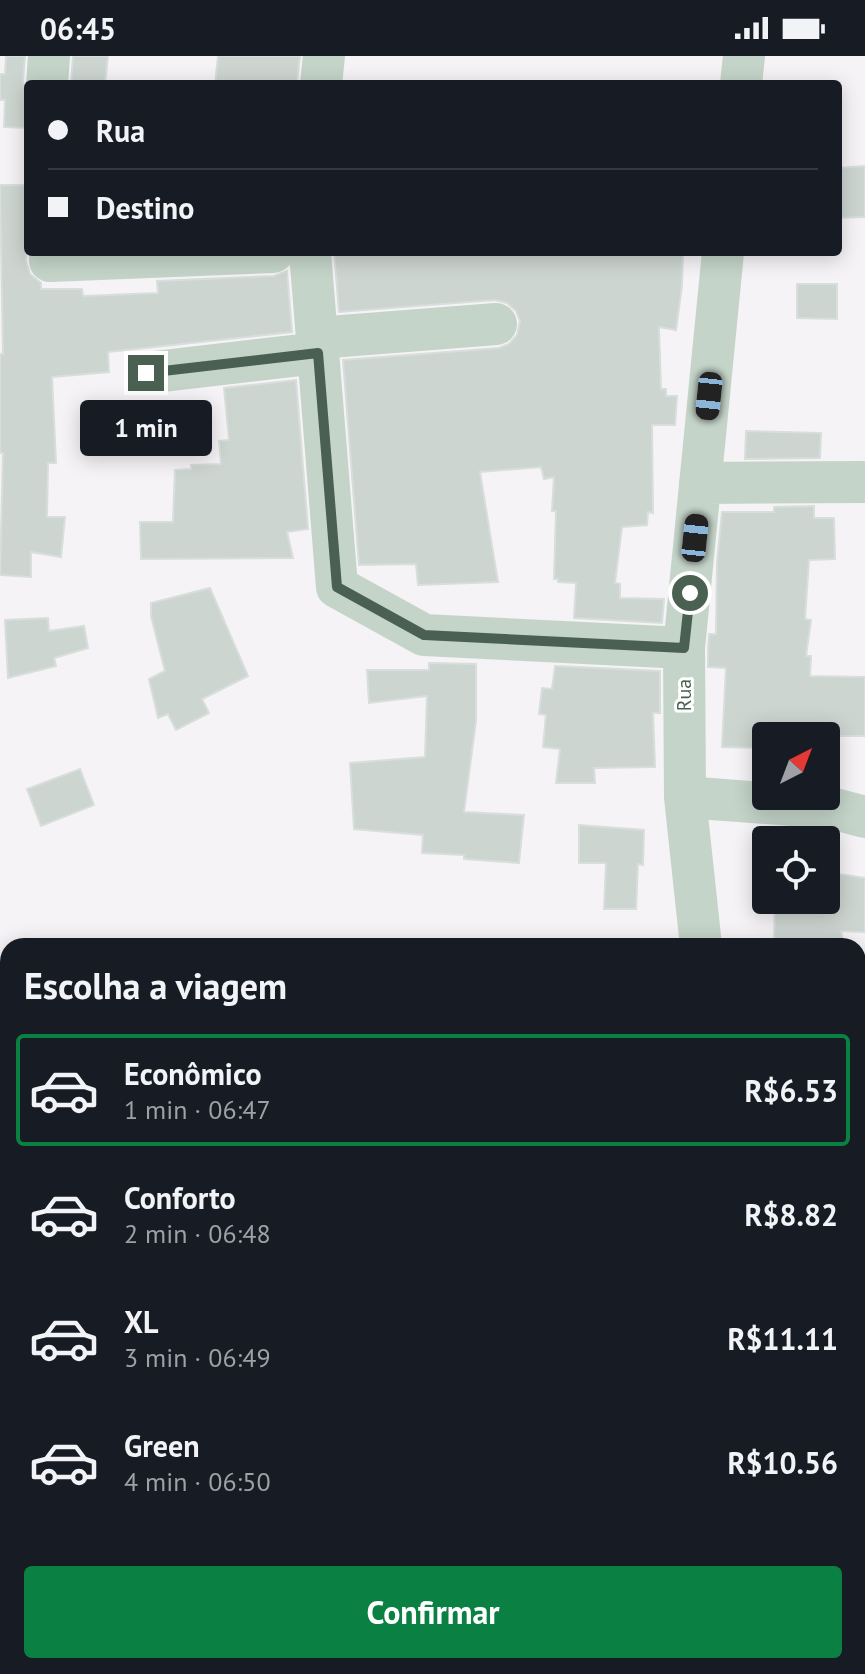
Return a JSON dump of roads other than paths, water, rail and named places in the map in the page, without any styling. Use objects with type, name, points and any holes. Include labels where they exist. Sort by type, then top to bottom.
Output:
[{"type":"street","points":[[47,80],[49,56]]},
{"type":"street","points":[[321,80],[324,56]]},
{"type":"street","points":[[741,80],[744,56]]},
{"type":"street","points":[[50,256],[50,261],[174,256]]},
{"type":"street","points":[[310,256],[337,587],[424,635],[684,648]]},
{"type":"street","name":"Rua","points":[[700,938],[685,797],[684,648],[723,256]]},
{"type":"street","points":[[146,373],[318,345],[496,324]]},
{"type":"street","points":[[700,483],[865,482]]},
{"type":"street","points":[[685,797],[831,808],[865,817]]}]
